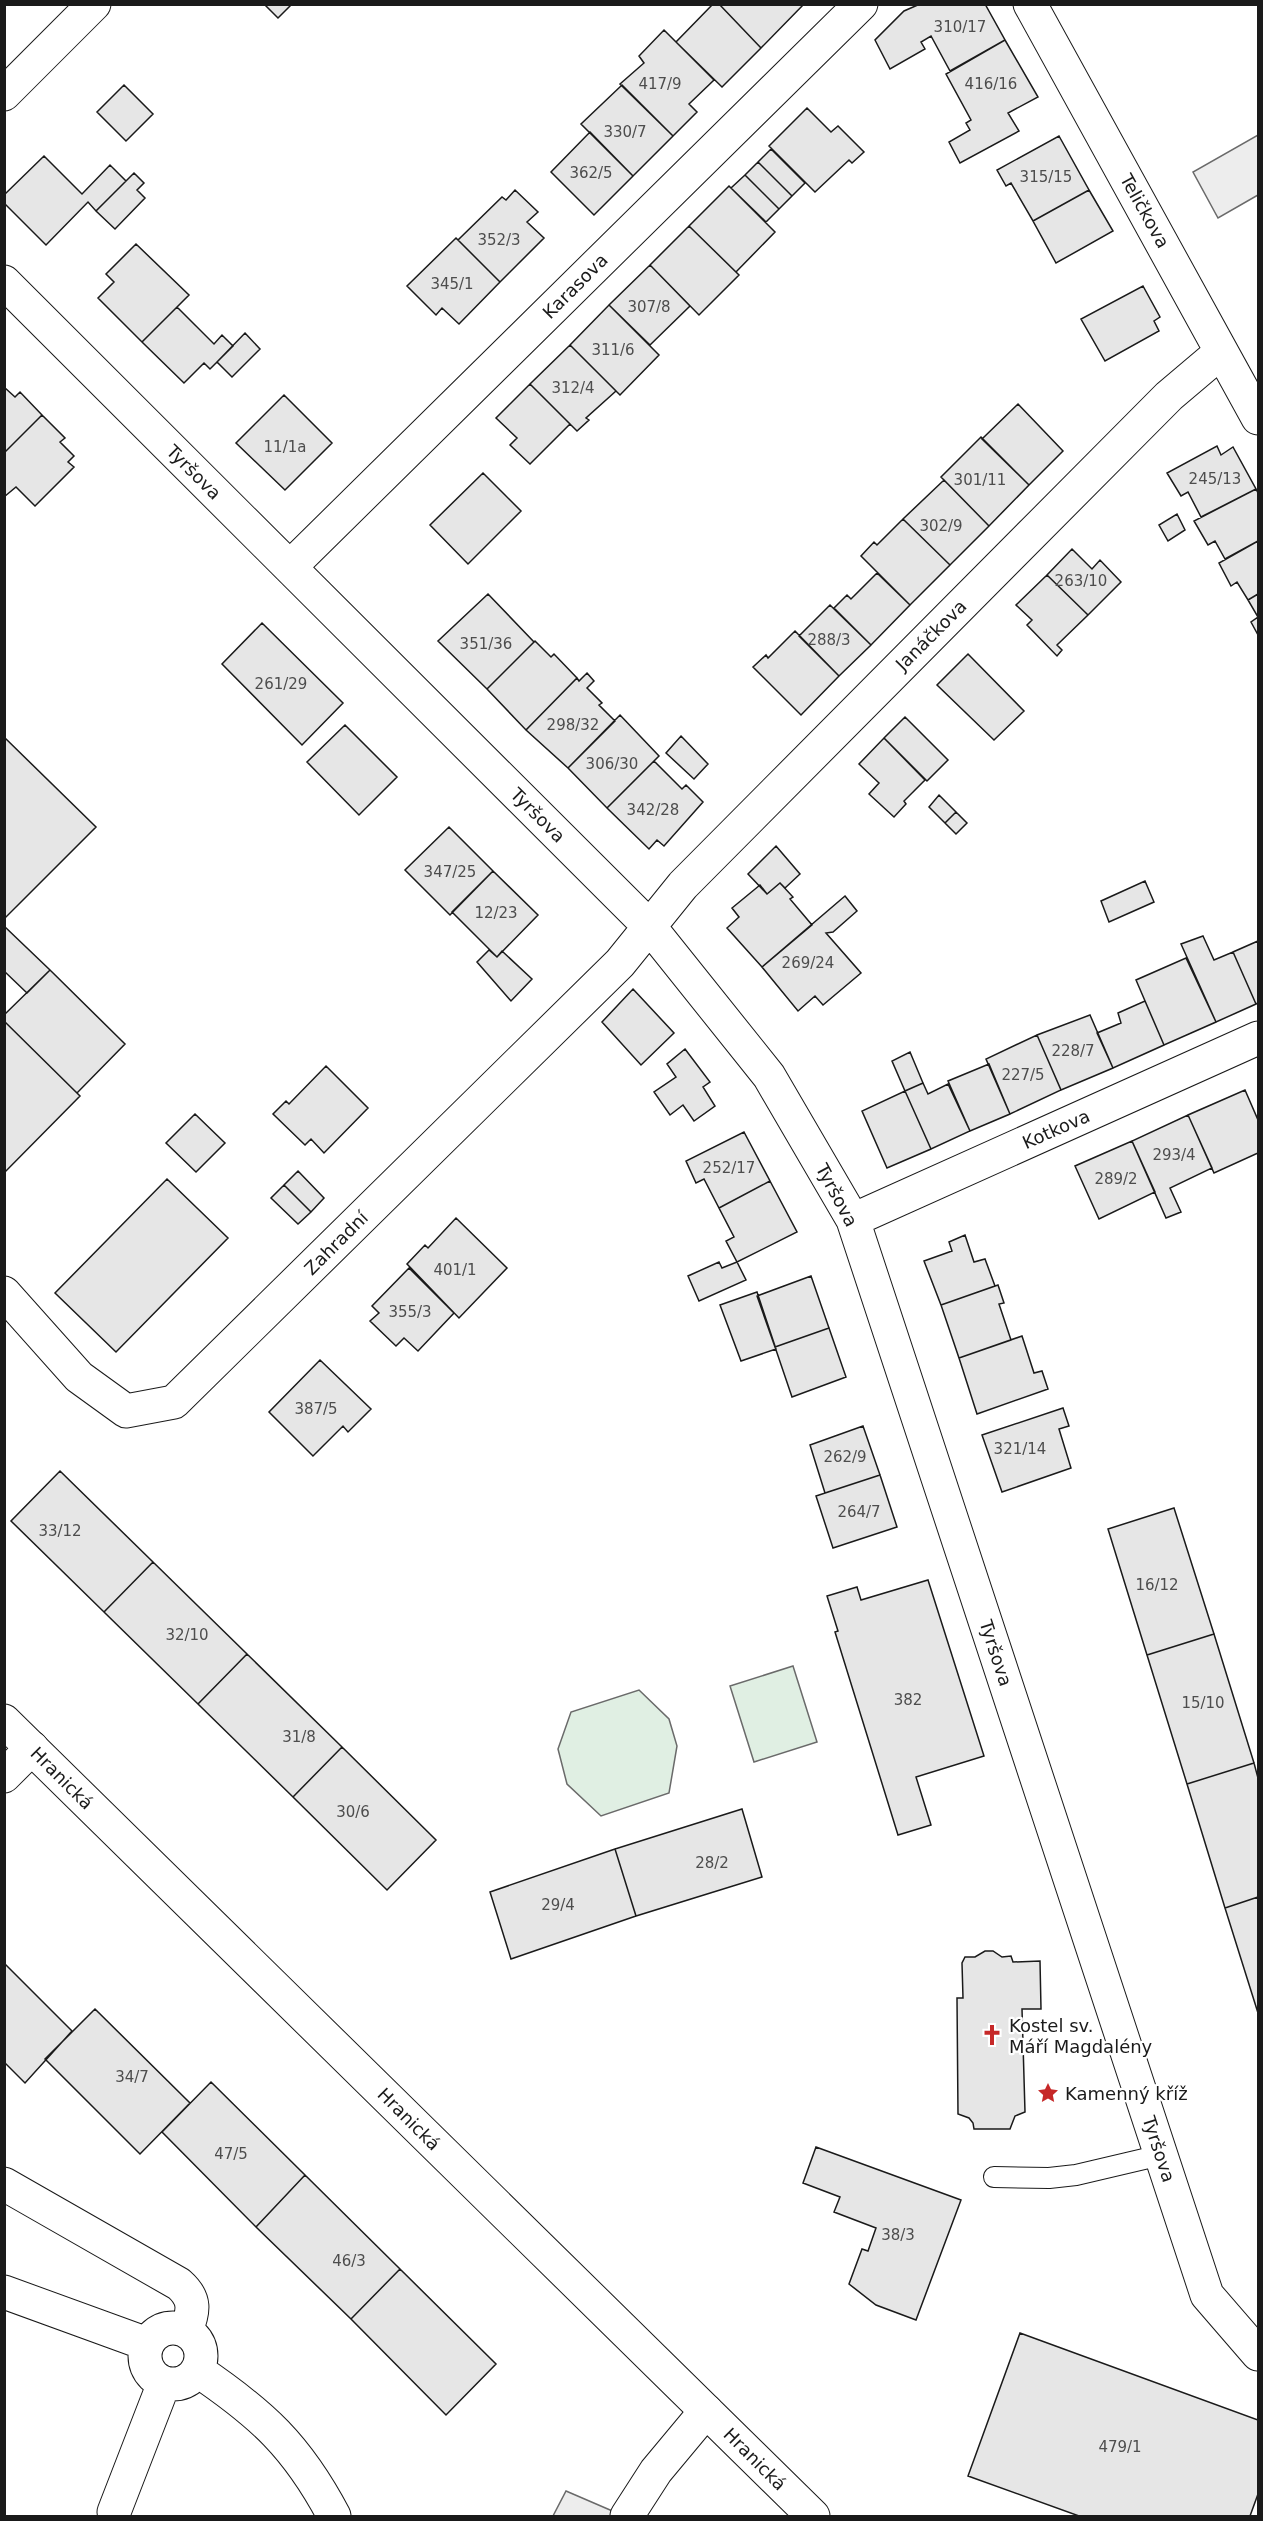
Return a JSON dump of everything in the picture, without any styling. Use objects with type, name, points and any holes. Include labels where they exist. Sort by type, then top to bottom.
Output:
[{"type":"street","points":[[4,94],[94,4]]},
{"type":"street","name":"Karasova","points":[[290,567],[861,4]]},
{"type":"street","name":"Teličkova","points":[[1030,4],[1258,418]]},
{"type":"street","name":"Tyršova","points":[[4,282],[649,926],[769,1076],[853,1220],[1207,2295],[1258,2354]]},
{"type":"street","name":"Janáčkova","points":[[649,926],[682,885],[1160,404],[1185,380],[1221,352]]},
{"type":"street","name":"Zahradní","points":[[4,1293],[80,1377],[126,1411],[174,1402],[620,963],[649,926]]},
{"type":"street","name":"Kotkova","points":[[853,1220],[1258,1038]]},
{"type":"street","name":"Hranická","points":[[4,1720],[813,2517]]},
{"type":"street","points":[[4,1776],[32,1748]]},
{"type":"street","points":[[4,2184],[179,2284],[187,2291],[193,2307],[186,2331]]},
{"type":"street","points":[[4,2292],[147,2344]]},
{"type":"street","points":[[173,2328],[186,2331],[196,2340],[200,2348],[201,2357],[197,2370],[188,2380],[178,2384],[164,2383],[152,2375],[147,2367],[144,2358],[147,2344],[156,2333],[164,2329],[173,2328]]},
{"type":"street","points":[[197,2370],[266,2421],[288,2445],[318,2487],[334,2517]]},
{"type":"street","points":[[114,2512],[164,2383]]},
{"type":"street","points":[[627,2517],[656,2472],[706,2411]]},
{"type":"lane","points":[[994,2177],[1049,2178],[1076,2175],[1161,2155]]},
{"type":"green space","points":[[793,1666],[817,1742],[754,1762],[730,1686]]},
{"type":"green space","points":[[639,1690],[669,1719],[677,1746],[669,1793],[601,1816],[567,1784],[558,1749],[571,1712]]},
{"type":"shaded area","points":[[1258,135],[1258,195],[1218,218],[1193,172]]},
{"type":"shaded area","points":[[566,2491],[624,2516],[553,2516]]},
{"type":"building","points":[[264,4],[292,4],[278,18]]},
{"type":"building","points":[[713,4],[719,4],[761,48],[722,87],[676,42]]},
{"type":"building","points":[[719,4],[804,4],[761,48]]},
{"type":"building","points":[[920,4],[985,4],[1005,40],[950,71],[931,36],[921,42],[925,49],[890,69],[875,40],[904,11]]},
{"type":"building","points":[[664,30],[714,80],[689,104],[697,112],[673,136],[620,84],[644,63],[639,56]]},
{"type":"building","points":[[1005,40],[1038,97],[1008,113],[1019,131],[960,163],[949,142],[970,130],[966,123],[971,120],[946,74]]},
{"type":"building","points":[[124,85],[153,114],[126,141],[97,112]]},
{"type":"building","points":[[622,85],[673,136],[633,176],[581,124]]},
{"type":"building","points":[[807,108],[831,132],[838,126],[864,152],[852,163],[849,160],[815,192],[769,146]]},
{"type":"building","points":[[590,132],[633,176],[594,215],[551,172]]},
{"type":"building","points":[[1059,136],[1089,190],[1033,221],[1011,183],[1006,186],[997,170]]},
{"type":"building","points":[[771,149],[805,183],[792,196],[758,162]]},
{"type":"building","points":[[44,156],[82,194],[110,165],[126,181],[96,211],[88,202],[46,245],[4,203],[4,195]]},
{"type":"building","points":[[758,162],[792,196],[779,209],[745,175]]},
{"type":"building","points":[[134,173],[144,183],[137,190],[145,198],[115,229],[96,211]]},
{"type":"building","points":[[745,175],[779,209],[766,222],[731,188]]},
{"type":"building","points":[[729,186],[775,232],[736,272],[689,226]]},
{"type":"building","points":[[515,190],[538,212],[527,222],[544,238],[500,282],[458,240],[502,197],[506,200]]},
{"type":"building","points":[[1089,190],[1113,231],[1056,263],[1033,221]]},
{"type":"building","points":[[689,226],[739,275],[699,315],[650,265]]},
{"type":"building","points":[[456,238],[500,282],[459,324],[442,308],[436,315],[407,286]]},
{"type":"building","points":[[136,244],[189,295],[142,342],[98,298],[114,282],[106,274]]},
{"type":"building","points":[[650,265],[690,306],[650,345],[609,305]]},
{"type":"building","points":[[1143,286],[1160,317],[1154,321],[1159,331],[1105,361],[1081,319]]},
{"type":"building","points":[[609,305],[659,355],[620,395],[570,345]]},
{"type":"building","points":[[177,307],[214,344],[222,335],[233,346],[210,369],[204,363],[184,383],[142,342]]},
{"type":"building","points":[[245,333],[260,349],[232,377],[217,362]]},
{"type":"building","points":[[570,345],[616,391],[586,418],[589,420],[577,431],[530,384]]},
{"type":"building","points":[[530,384],[570,424],[530,464],[510,445],[517,438],[496,418]]},
{"type":"building","points":[[4,387],[15,397],[20,392],[42,415],[4,453]]},
{"type":"building","points":[[284,395],[332,443],[285,490],[236,443]]},
{"type":"building","points":[[1018,404],[1063,451],[1029,485],[982,439]]},
{"type":"building","points":[[42,415],[65,438],[60,442],[74,456],[68,462],[74,467],[35,506],[16,487],[4,497],[4,453]]},
{"type":"building","points":[[981,437],[1029,485],[989,526],[941,477]]},
{"type":"building","points":[[1217,446],[1221,455],[1233,447],[1256,489],[1201,517],[1188,492],[1181,496],[1167,473]]},
{"type":"building","points":[[483,473],[521,511],[468,564],[430,525]]},
{"type":"building","points":[[944,480],[989,526],[950,565],[903,519]]},
{"type":"building","points":[[1256,489],[1258,493],[1258,541],[1225,559],[1215,541],[1208,545],[1194,521]]},
{"type":"building","points":[[1177,514],[1185,530],[1168,541],[1159,525]]},
{"type":"building","points":[[903,519],[950,565],[910,605],[861,556],[874,542],[877,545]]},
{"type":"building","points":[[1258,541],[1258,594],[1248,600],[1237,582],[1231,586],[1219,563]]},
{"type":"building","points":[[1072,549],[1092,569],[1100,560],[1121,582],[1088,615],[1047,575]]},
{"type":"building","points":[[877,573],[910,605],[871,645],[834,608],[847,595],[851,599]]},
{"type":"building","points":[[1047,575],[1088,615],[1057,645],[1062,650],[1057,656],[1027,625],[1032,620],[1016,605]]},
{"type":"building","points":[[488,594],[534,642],[487,689],[438,641]]},
{"type":"building","points":[[1258,594],[1258,617],[1248,600]]},
{"type":"building","points":[[830,605],[871,645],[839,676],[799,636]]},
{"type":"building","points":[[1258,617],[1258,635],[1251,622]]},
{"type":"building","points":[[262,623],[343,703],[302,745],[222,664]]},
{"type":"building","points":[[795,631],[839,676],[801,715],[753,667],[766,655],[768,658]]},
{"type":"building","points":[[535,641],[551,657],[554,654],[577,678],[526,730],[487,689]]},
{"type":"building","points":[[968,654],[1024,711],[994,740],[937,685]]},
{"type":"building","points":[[587,673],[594,681],[587,688],[602,703],[599,705],[615,721],[568,768],[526,730],[577,678],[579,681]]},
{"type":"building","points":[[620,715],[659,756],[607,808],[568,768]]},
{"type":"building","points":[[905,717],[948,760],[927,781],[884,738]]},
{"type":"building","points":[[345,725],[397,777],[359,815],[307,762]]},
{"type":"building","points":[[681,736],[708,764],[694,779],[666,753]]},
{"type":"building","points":[[4,737],[96,827],[4,919]]},
{"type":"building","points":[[884,738],[925,780],[904,801],[906,804],[894,817],[869,794],[879,783],[859,764]]},
{"type":"building","points":[[654,761],[682,789],[686,785],[703,802],[664,846],[657,840],[649,849],[607,808]]},
{"type":"building","points":[[939,795],[956,812],[945,823],[929,807]]},
{"type":"building","points":[[956,812],[967,823],[956,834],[945,823]]},
{"type":"building","points":[[449,827],[493,871],[450,915],[405,870]]},
{"type":"building","points":[[776,846],[800,874],[785,888],[780,883],[767,894],[748,874]]},
{"type":"building","points":[[493,871],[538,915],[497,957],[452,912]]},
{"type":"building","points":[[1145,881],[1154,902],[1109,922],[1101,901]]},
{"type":"building","points":[[780,883],[793,897],[790,899],[812,925],[762,967],[727,928],[739,917],[732,908],[760,885],[767,894]]},
{"type":"building","points":[[845,896],[857,911],[833,932],[826,933],[861,973],[823,1005],[815,996],[798,1011],[762,967]]},
{"type":"building","points":[[4,926],[50,970],[27,993],[4,971]]},
{"type":"building","points":[[1203,936],[1214,960],[1233,952],[1256,1004],[1216,1022],[1181,944]]},
{"type":"building","points":[[1258,941],[1258,1003],[1256,1004],[1233,952]]},
{"type":"building","points":[[489,950],[497,957],[502,951],[532,979],[511,1001],[477,962]]},
{"type":"building","points":[[1186,958],[1216,1022],[1164,1045],[1136,980]]},
{"type":"building","points":[[50,970],[125,1044],[77,1093],[4,1021],[4,1015]]},
{"type":"building","points":[[633,989],[674,1033],[641,1065],[602,1022]]},
{"type":"building","points":[[1145,1001],[1164,1045],[1113,1068],[1097,1033],[1121,1023],[1118,1013]]},
{"type":"building","points":[[1090,1015],[1113,1068],[1061,1090],[1037,1035]]},
{"type":"building","points":[[4,1021],[80,1096],[4,1173]]},
{"type":"building","points":[[1037,1035],[1061,1090],[1010,1114],[986,1059]]},
{"type":"building","points":[[685,1049],[710,1082],[703,1087],[715,1106],[694,1121],[683,1105],[670,1115],[654,1092],[676,1077],[667,1064]]},
{"type":"building","points":[[910,1052],[923,1083],[905,1091],[892,1061]]},
{"type":"building","points":[[989,1064],[1010,1114],[970,1131],[948,1081]]},
{"type":"building","points":[[326,1066],[368,1108],[324,1153],[311,1139],[305,1145],[273,1114],[286,1101],[289,1104]]},
{"type":"building","points":[[923,1083],[928,1094],[948,1084],[970,1131],[931,1149],[905,1091]]},
{"type":"building","points":[[1245,1090],[1258,1120],[1258,1153],[1214,1173],[1188,1115]]},
{"type":"building","points":[[905,1091],[931,1149],[887,1168],[862,1111]]},
{"type":"building","points":[[195,1114],[225,1143],[196,1172],[166,1143]]},
{"type":"building","points":[[1188,1115],[1212,1168],[1170,1188],[1181,1212],[1166,1218],[1132,1141]]},
{"type":"building","points":[[744,1132],[770,1181],[719,1208],[704,1179],[696,1183],[686,1161]]},
{"type":"building","points":[[1132,1141],[1155,1192],[1099,1219],[1075,1166]]},
{"type":"building","points":[[298,1171],[324,1198],[311,1212],[284,1185]]},
{"type":"building","points":[[167,1179],[228,1238],[116,1352],[55,1293]]},
{"type":"building","points":[[770,1181],[797,1232],[737,1262],[726,1241],[734,1237],[719,1208]]},
{"type":"building","points":[[284,1185],[311,1212],[298,1224],[271,1198]]},
{"type":"building","points":[[456,1218],[507,1268],[459,1318],[407,1264],[425,1245],[428,1248]]},
{"type":"building","points":[[965,1235],[974,1262],[985,1259],[995,1286],[941,1305],[924,1261],[952,1251],[949,1242]]},
{"type":"building","points":[[719,1262],[722,1268],[737,1262],[746,1280],[699,1301],[688,1276]]},
{"type":"building","points":[[409,1268],[454,1313],[418,1351],[404,1338],[396,1346],[370,1321],[379,1313],[372,1306]]},
{"type":"building","points":[[811,1276],[829,1328],[775,1347],[757,1296]]},
{"type":"building","points":[[998,1285],[1004,1303],[999,1304],[1011,1340],[959,1358],[941,1305]]},
{"type":"building","points":[[757,1292],[776,1349],[741,1361],[720,1305]]},
{"type":"building","points":[[829,1328],[846,1377],[792,1397],[775,1347]]},
{"type":"building","points":[[1022,1336],[1034,1373],[1042,1371],[1048,1389],[977,1414],[959,1358]]},
{"type":"building","points":[[320,1360],[371,1409],[348,1432],[343,1426],[313,1456],[269,1412]]},
{"type":"building","points":[[1063,1408],[1069,1426],[1059,1429],[1071,1468],[1002,1492],[982,1435]]},
{"type":"building","points":[[863,1426],[880,1475],[825,1493],[810,1445]]},
{"type":"building","points":[[60,1471],[153,1562],[104,1612],[11,1521]]},
{"type":"building","points":[[880,1475],[897,1527],[833,1548],[816,1496]]},
{"type":"building","points":[[1174,1508],[1214,1634],[1147,1655],[1108,1529]]},
{"type":"building","points":[[153,1562],[247,1654],[198,1704],[104,1612]]},
{"type":"building","points":[[928,1580],[984,1756],[916,1777],[931,1825],[898,1835],[835,1632],[838,1631],[827,1596],[857,1587],[861,1600]]},
{"type":"building","points":[[1214,1634],[1254,1763],[1187,1784],[1147,1655]]},
{"type":"building","points":[[247,1654],[342,1747],[293,1797],[198,1704]]},
{"type":"building","points":[[342,1747],[436,1840],[387,1890],[293,1797]]},
{"type":"building","points":[[1254,1763],[1258,1778],[1258,1897],[1225,1908],[1187,1784]]},
{"type":"building","points":[[742,1809],[762,1877],[636,1916],[615,1849]]},
{"type":"building","points":[[615,1849],[636,1916],[511,1959],[490,1892]]},
{"type":"building","points":[[1258,1897],[1258,2013],[1225,1908]]},
{"type":"building","points":[[985,1951],[993,1951],[1002,1957],[1011,1956],[1013,1962],[1040,1961],[1041,2009],[1022,2009],[1025,2112],[1015,2116],[1010,2129],[974,2129],[969,2118],[958,2114],[957,1998],[963,1998],[962,1963],[965,1957],[975,1957]]},
{"type":"building","points":[[4,1963],[72,2031],[25,2083],[4,2062]]},
{"type":"building","points":[[95,2009],[190,2103],[140,2154],[45,2059]]},
{"type":"building","points":[[211,2082],[305,2175],[256,2227],[162,2132]]},
{"type":"building","points":[[816,2147],[961,2200],[916,2320],[876,2305],[849,2284],[862,2249],[868,2251],[876,2228],[834,2212],[840,2197],[803,2183]]},
{"type":"building","points":[[305,2175],[400,2269],[351,2319],[256,2227]]},
{"type":"building","points":[[400,2269],[496,2364],[446,2415],[351,2319]]},
{"type":"building","points":[[1020,2333],[1258,2420],[1258,2494],[1250,2516],[1079,2516],[968,2476]]},
{"type":"place","name":"Kostel sv. Máří Magdalény","points":[[992,2035]]},
{"type":"place","name":"Kamenný kříž","points":[[1048,2093]]}]
